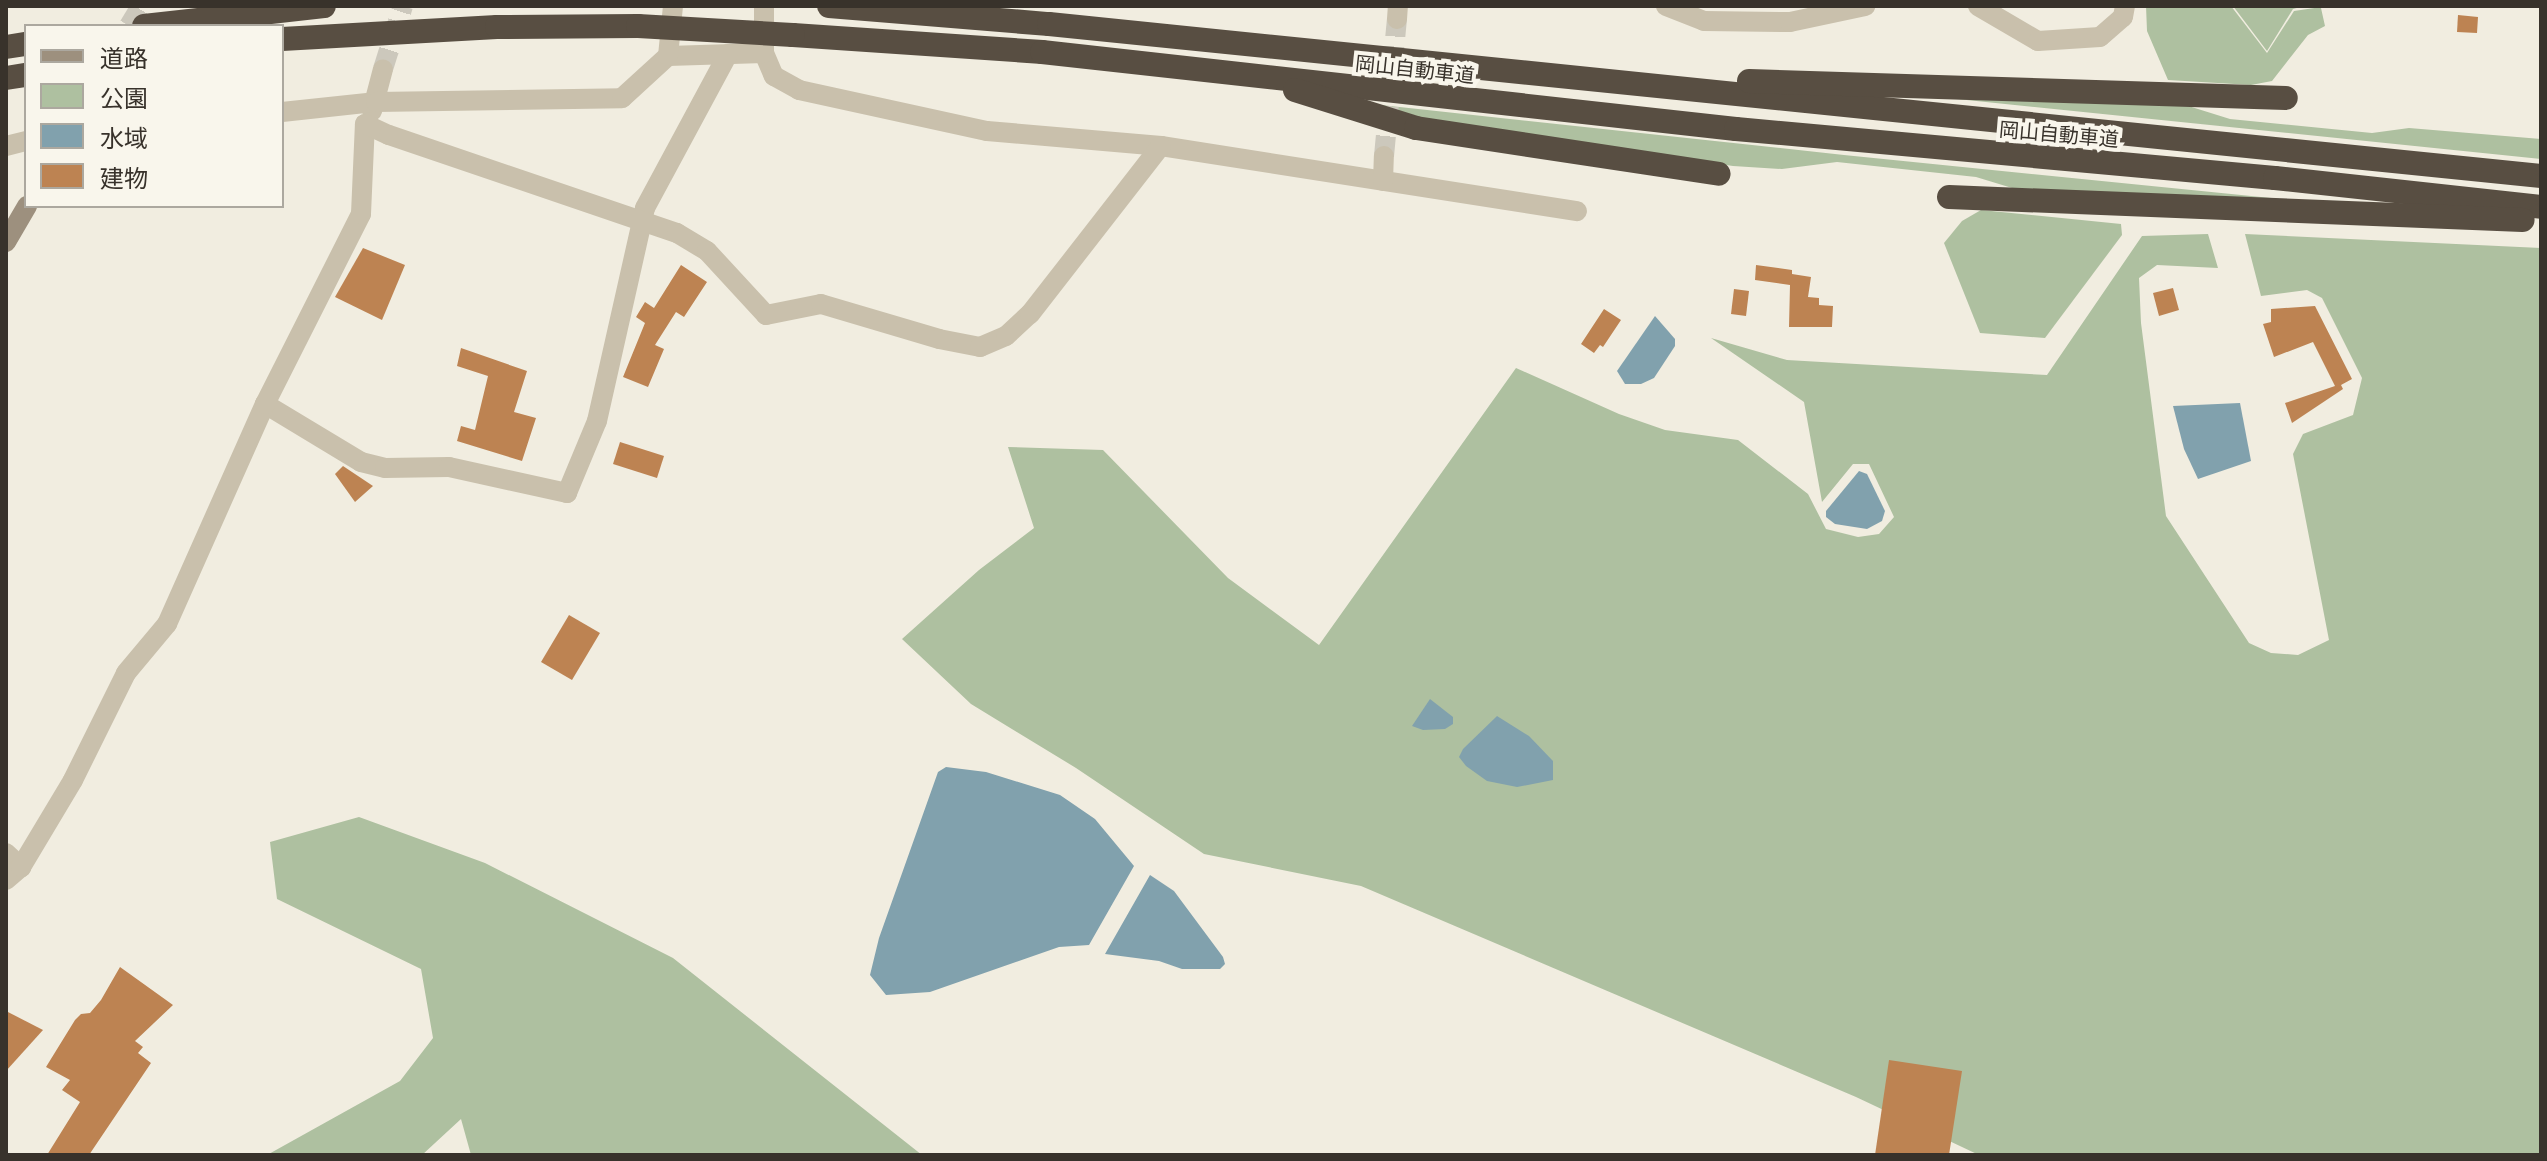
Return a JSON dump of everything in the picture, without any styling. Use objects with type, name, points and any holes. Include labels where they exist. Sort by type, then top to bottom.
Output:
[{"type":"highway","points":[[162,24],[324,6]]},
{"type":"highway","name":"岡山自動車道","points":[[829,6],[1049,24],[2541,176]]},
{"type":"highway","name":"岡山自動車道","points":[[284,39],[497,27],[638,26],[1042,52],[1736,129],[2275,178],[2541,207]]},
{"type":"highway","points":[[1487,69],[2286,98]]},
{"type":"highway","points":[[1242,74],[1416,128],[1719,174]]},
{"type":"highway","points":[[1949,197],[2541,220]]},
{"type":"main road","points":[[6,242],[26,208]]},
{"type":"street","points":[[668,56],[673,6]]},
{"type":"street","points":[[764,6],[764,53],[774,76],[799,90],[987,131],[1161,146],[1577,211]]},
{"type":"street","points":[[1666,6],[1704,21],[1790,22],[1865,6]]},
{"type":"street","points":[[1978,6],[2038,41],[2100,37],[2123,17],[2125,6]]},
{"type":"street","points":[[284,112],[376,102],[622,98],[668,56],[764,53]]},
{"type":"street","points":[[265,404],[361,462],[385,468],[449,467],[567,493],[597,421],[642,221],[728,54]]},
{"type":"street","points":[[11,867],[73,780],[126,673],[167,624],[265,404],[361,214],[365,124],[376,102],[383,69]]},
{"type":"street","points":[[365,124],[389,135],[677,233],[707,251],[766,315],[821,304],[939,339],[980,347],[1006,336],[1030,314],[1161,146]]},
{"type":"street","points":[[1383,181],[1384,156]]},
{"type":"green space","points":[[2146,6],[2231,6],[2267,53],[2294,11],[2328,6],[2321,8],[2325,26],[2308,35],[2272,81],[2251,85],[2168,80],[2147,31]]},
{"type":"green space","points":[[2233,6],[2304,6],[2293,9],[2267,51]]},
{"type":"green space","points":[[1957,99],[2182,104],[2230,119],[2372,133],[2409,128],[2541,139],[2541,159]]},
{"type":"green space","points":[[1372,104],[2281,199],[2022,191],[1976,177],[1837,162],[1782,169],[1733,166],[1454,126]]},
{"type":"green space","points":[[1981,210],[2121,224],[2122,235],[2045,338],[1980,333],[1944,243],[1962,221]]},
{"type":"green space","points":[[2208,234],[2218,268],[2157,265],[2139,278],[2141,323],[2166,516],[2249,643],[2271,653],[2298,655],[2329,640],[2293,454],[2303,434],[2353,415],[2362,378],[2322,298],[2307,290],[2261,296],[2245,234],[2541,248],[2541,1155],[1979,1155],[1856,1097],[1361,886],[1204,854],[1076,768],[971,704],[902,639],[979,570],[1034,528],[1008,447],[1103,450],[1228,578],[1319,645],[1516,368],[1619,414],[1665,430],[1738,440],[1808,494],[1826,529],[1858,537],[1879,534],[1894,517],[1869,464],[1853,464],[1822,502],[1804,402],[1711,338],[1787,360],[2047,375],[2142,236]]},
{"type":"green space","points":[[359,817],[485,863],[673,958],[922,1155],[471,1155],[461,1119],[422,1155],[267,1155],[400,1081],[433,1038],[421,969],[277,899],[270,842]]},
{"type":"water","points":[[1655,316],[1675,339],[1675,346],[1654,378],[1641,384],[1625,384],[1617,371]]},
{"type":"water","points":[[2240,403],[2251,461],[2198,479],[2184,449],[2173,406]]},
{"type":"water","points":[[1859,471],[1867,474],[1885,511],[1882,521],[1867,529],[1835,524],[1826,517],[1826,511]]},
{"type":"water","points":[[1430,699],[1453,717],[1453,724],[1445,729],[1423,730],[1412,726]]},
{"type":"water","points":[[1497,716],[1529,736],[1553,761],[1553,780],[1517,787],[1487,781],[1466,766],[1459,757],[1463,749]]},
{"type":"water","points":[[946,767],[986,772],[1060,795],[1095,819],[1134,866],[1089,945],[1059,947],[930,992],[886,995],[870,975],[879,938],[938,772]]},
{"type":"water","points":[[1150,875],[1174,891],[1223,957],[1225,964],[1220,969],[1182,969],[1159,961],[1105,954]]},
{"type":"building","points":[[2458,15],[2478,17],[2477,33],[2457,32]]},
{"type":"building","points":[[363,248],[405,265],[382,320],[335,297]]},
{"type":"building","points":[[681,265],[707,282],[684,317],[676,312],[655,345],[664,349],[648,387],[623,377],[645,323],[636,317],[645,302],[654,308]]},
{"type":"building","points":[[1756,265],[1792,270],[1792,274],[1811,277],[1808,297],[1819,298],[1819,305],[1833,306],[1832,327],[1789,327],[1790,285],[1755,280]]},
{"type":"building","points":[[2173,288],[2179,310],[2159,316],[2153,293]]},
{"type":"building","points":[[1734,289],[1749,291],[1746,316],[1731,314]]},
{"type":"building","points":[[2315,306],[2352,379],[2341,385],[2343,389],[2292,423],[2285,403],[2335,386],[2313,342],[2274,357],[2263,324],[2271,322],[2271,309]]},
{"type":"building","points":[[1604,309],[1621,320],[1603,347],[1600,345],[1594,353],[1581,344]]},
{"type":"building","points":[[461,348],[527,371],[514,412],[536,418],[522,461],[457,441],[461,426],[475,430],[488,376],[457,366]]},
{"type":"building","points":[[620,442],[664,456],[657,478],[613,464]]},
{"type":"building","points":[[343,466],[373,486],[355,502],[335,474]]},
{"type":"building","points":[[569,615],[600,633],[572,680],[541,662]]},
{"type":"building","points":[[120,967],[173,1005],[135,1041],[143,1047],[138,1053],[151,1063],[89,1155],[47,1155],[80,1102],[62,1090],[70,1080],[46,1067],[75,1020],[81,1014],[90,1013]]},
{"type":"building","points":[[6,1011],[43,1030],[6,1071]]},
{"type":"building","points":[[1889,1060],[1962,1071],[1949,1155],[1875,1155]]},
{"type":"tunnel","points":[[130,24],[141,6]]},
{"type":"tunnel","points":[[383,69],[403,6]]},
{"type":"tunnel","points":[[1384,156],[1397,19]]}]
